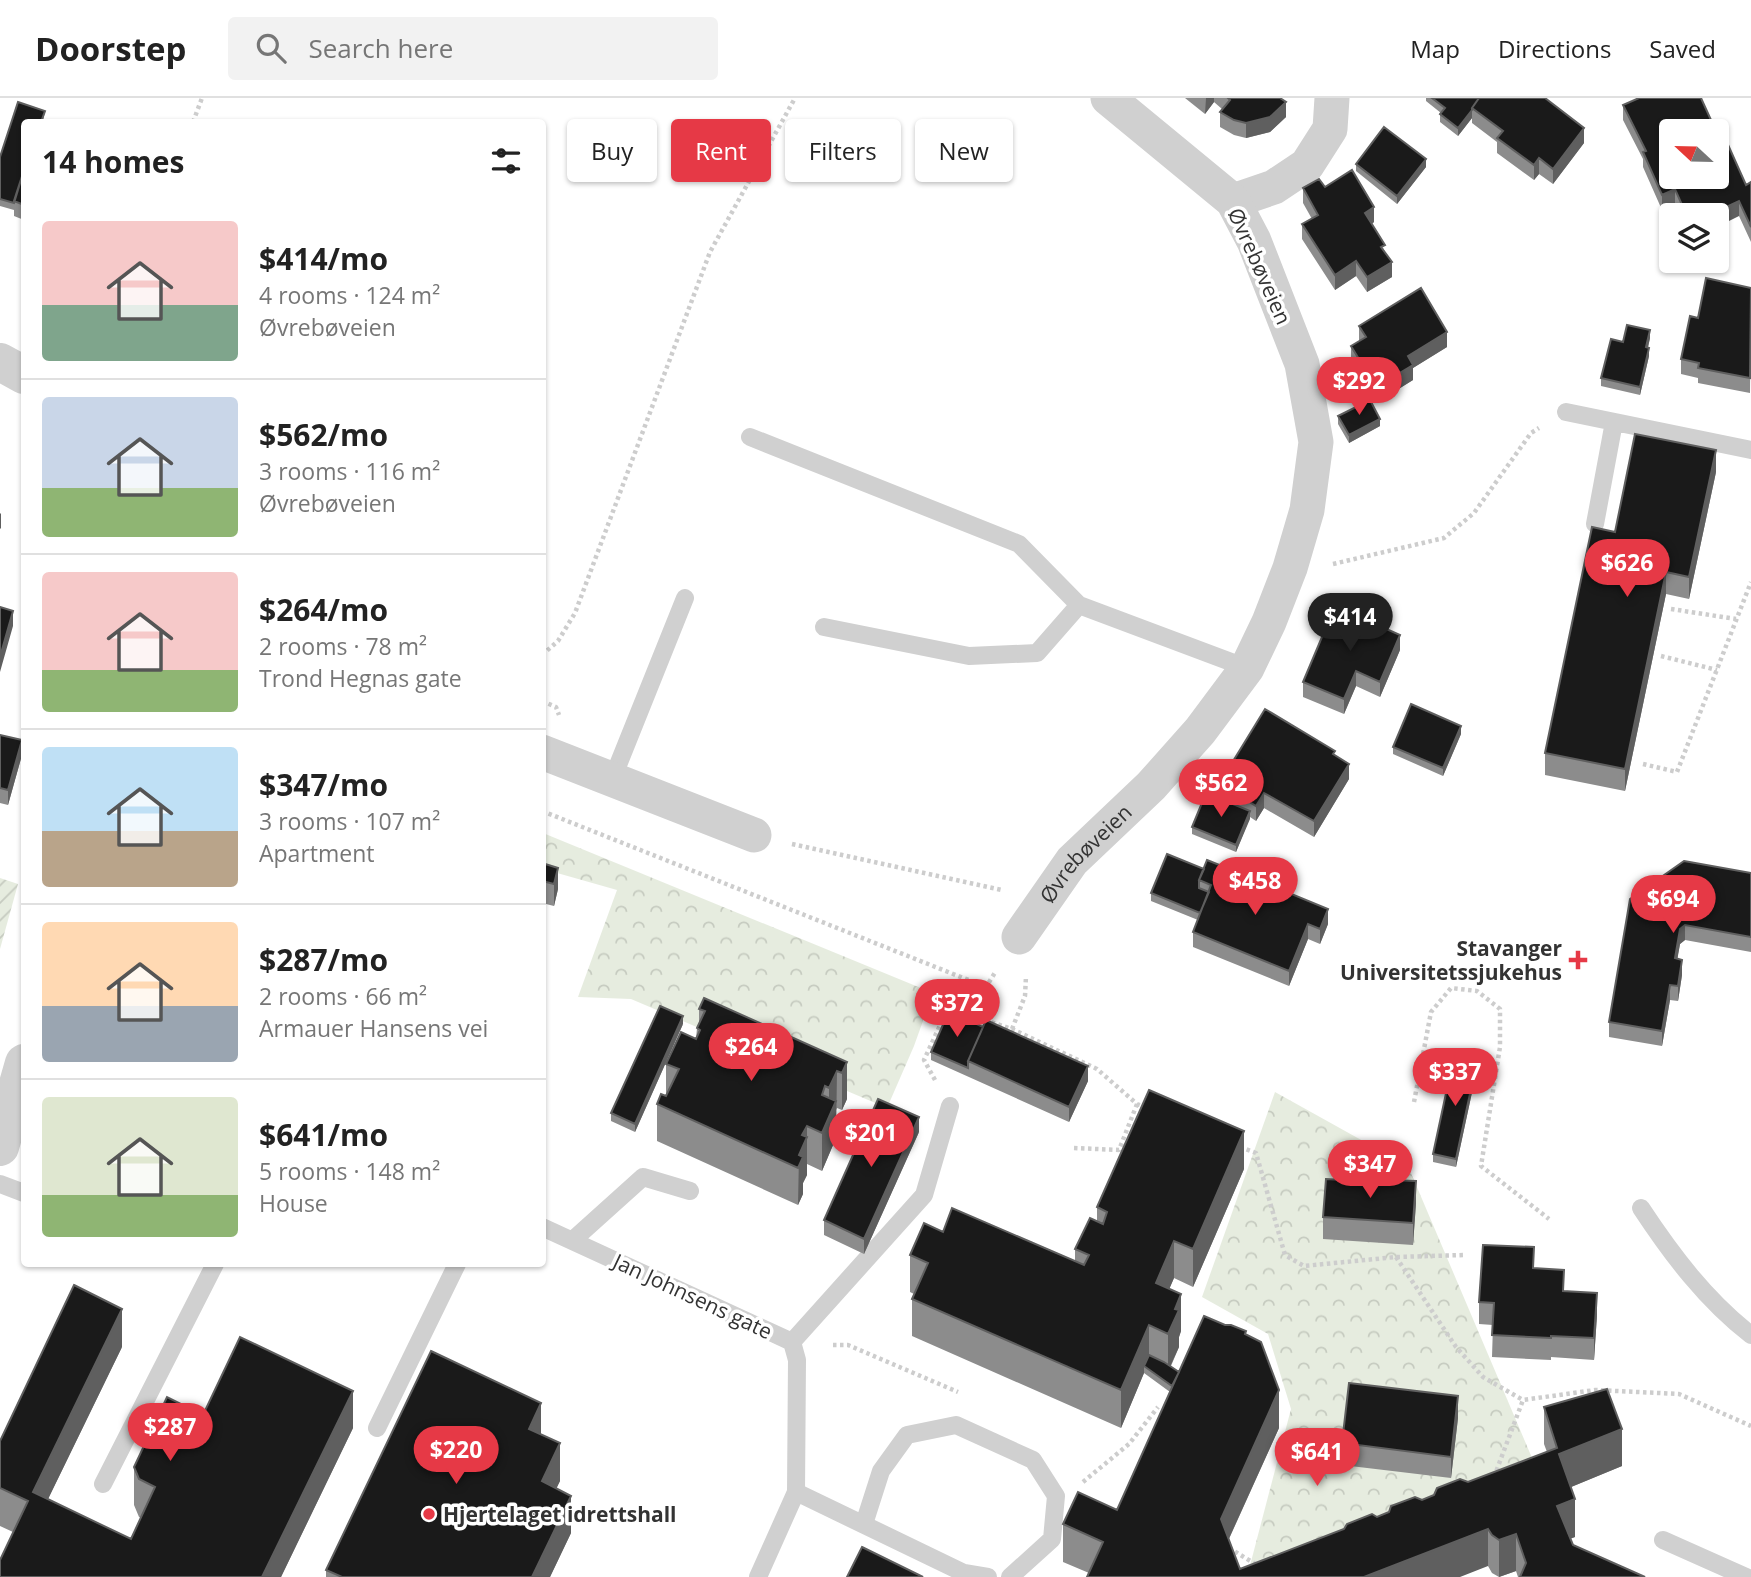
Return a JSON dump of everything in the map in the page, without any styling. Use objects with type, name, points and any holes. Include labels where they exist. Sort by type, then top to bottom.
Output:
[{"type":"street","name":"Øvrebøveien","points":[[1019,937],[1072,862],[1151,786],[1200,731],[1247,668],[1290,568],[1307,510],[1316,442],[1302,364],[1254,241],[1233,201],[1108,98]]},
{"type":"street","points":[[1233,201],[1275,187],[1307,164],[1330,129],[1332,98]]},
{"type":"street","points":[[0,362],[21,373]]},
{"type":"street","points":[[546,754],[754,835]]},
{"type":"street","points":[[0,1147],[21,1074]]},
{"type":"lane","points":[[1566,412],[1751,450]]},
{"type":"lane","points":[[1595,524],[1614,422]]},
{"type":"lane","points":[[750,438],[1019,544],[1079,606],[1247,668]]},
{"type":"lane","points":[[612,780],[685,598]]},
{"type":"lane","points":[[824,627],[969,656],[1037,653],[1079,606]]},
{"type":"lane","points":[[792,1342],[924,1195],[950,1106]]},
{"type":"lane","points":[[573,1240],[643,1177],[690,1191]]},
{"type":"lane","points":[[0,1184],[21,1193]]},
{"type":"lane","points":[[1641,1208],[1671,1254],[1729,1318],[1751,1335]]},
{"type":"lane","name":"Jan Johnsens gate","points":[[546,1229],[792,1342],[797,1360],[796,1492]]},
{"type":"lane","points":[[103,1484],[213,1267]]},
{"type":"lane","points":[[377,1428],[456,1267]]},
{"type":"lane","points":[[864,1524],[881,1471],[907,1435],[956,1425],[1034,1460],[1056,1496],[1052,1539],[1010,1577]]},
{"type":"lane","points":[[758,1577],[796,1492],[964,1573],[988,1577]]},
{"type":"lane","points":[[1663,1541],[1746,1577]]},
{"type":"path","points":[[194,119],[202,98]]},
{"type":"path","points":[[546,652],[558,640],[575,613],[710,253],[795,98]]},
{"type":"path","points":[[1328,565],[1444,538],[1474,513],[1531,433],[1566,412]]},
{"type":"path","points":[[1643,764],[1677,772],[1751,582]]},
{"type":"path","points":[[1671,609],[1736,620]]},
{"type":"path","points":[[1661,656],[1717,670]]},
{"type":"path","points":[[546,813],[986,987],[1019,937]]},
{"type":"path","points":[[754,835],[980,886],[1047,897]]},
{"type":"path","points":[[1414,1102],[1431,1012],[1451,988],[1477,991],[1500,1009],[1500,1047],[1481,1166],[1549,1219]]},
{"type":"path","points":[[1012,1029],[1025,996]]},
{"type":"path","points":[[924,1060],[948,1008],[1012,1029],[1097,1069],[1137,1104],[1149,1109]]},
{"type":"path","points":[[1074,1148],[1119,1150],[1137,1104]]},
{"type":"path","points":[[1232,1143],[1256,1153],[1284,1255],[1304,1266],[1395,1257],[1465,1255]]},
{"type":"path","points":[[1395,1257],[1455,1347],[1483,1377],[1523,1400],[1595,1390],[1679,1394],[1751,1426]]},
{"type":"path","points":[[1491,1486],[1523,1400]]},
{"type":"path","points":[[1079,1485],[1129,1444],[1158,1408]]},
{"type":"path","points":[[1229,1547],[1264,1570]]},
{"type":"green space","points":[[546,834],[933,993],[887,1108],[631,999],[578,997],[617,890],[546,870]]},
{"type":"green space","points":[[0,878],[18,884],[0,949]]},
{"type":"green space","points":[[1275,1092],[1408,1166],[1535,1465],[1247,1577],[1291,1409],[1268,1334],[1202,1297]]},
{"type":"building","points":[[1228,98],[1280,98],[1286,102],[1270,117],[1246,123],[1220,112],[1230,100]]},
{"type":"building","points":[[1432,98],[1479,98],[1458,128],[1440,114],[1445,108]]},
{"type":"building","points":[[1479,98],[1545,98],[1584,128],[1553,169],[1539,158],[1534,165],[1497,138],[1503,131],[1472,108]]},
{"type":"building","points":[[1639,98],[1701,98],[1711,119],[1659,119],[1659,188],[1643,152],[1646,151],[1623,105]]},
{"type":"building","points":[[18,102],[45,111],[42,119],[21,119],[21,180],[14,203],[0,199],[0,157]]},
{"type":"building","points":[[1384,127],[1426,159],[1397,196],[1356,164]]},
{"type":"building","points":[[1729,147],[1746,185],[1751,182],[1751,227],[1739,201],[1729,206],[1729,203],[1681,203],[1675,189],[1729,189]]},
{"type":"building","points":[[1352,170],[1374,207],[1365,213],[1385,245],[1381,247],[1392,262],[1367,277],[1356,261],[1335,275],[1302,224],[1318,215],[1303,188],[1319,179],[1325,187]]},
{"type":"building","points":[[21,179],[21,204],[14,201]]},
{"type":"building","points":[[1659,189],[1675,189],[1662,195]]},
{"type":"building","points":[[1706,278],[1751,288],[1750,378],[1698,368],[1699,363],[1681,359],[1690,316],[1698,318]]},
{"type":"building","points":[[1421,288],[1447,332],[1408,356],[1413,365],[1376,387],[1351,346],[1366,337],[1359,326]]},
{"type":"building","points":[[1627,325],[1650,330],[1646,347],[1649,348],[1640,387],[1601,378],[1611,339],[1623,342]]},
{"type":"building","points":[[1370,400],[1380,419],[1349,435],[1338,416]]},
{"type":"building","points":[[1635,434],[1716,450],[1689,577],[1666,572],[1625,769],[1545,753],[1592,527],[1615,532]]},
{"type":"building","points":[[1335,606],[1400,635],[1380,682],[1356,671],[1344,699],[1303,682]]},
{"type":"building","points":[[0,607],[13,611],[0,657]]},
{"type":"building","points":[[1411,704],[1461,726],[1443,768],[1393,747]]},
{"type":"building","points":[[1265,709],[1335,751],[1333,754],[1349,764],[1314,821],[1264,793],[1256,806],[1229,789],[1237,777],[1227,771]]},
{"type":"building","points":[[0,735],[21,740],[21,744],[8,790],[0,788]]},
{"type":"building","points":[[1206,793],[1250,811],[1236,845],[1192,827]]},
{"type":"building","points":[[1167,854],[1204,869],[1199,888],[1209,892],[1200,913],[1151,893]]},
{"type":"building","points":[[1207,860],[1259,881],[1255,890],[1273,897],[1277,888],[1328,909],[1320,929],[1308,924],[1289,971],[1193,932],[1211,885],[1199,880]]},
{"type":"building","points":[[1684,861],[1751,873],[1751,937],[1685,925],[1680,929],[1675,958],[1682,960],[1678,986],[1670,985],[1662,1031],[1609,1022],[1630,899]]},
{"type":"building","points":[[546,864],[558,868],[554,884],[546,882]]},
{"type":"building","points":[[704,998],[847,1062],[842,1073],[837,1071],[829,1088],[825,1086],[822,1095],[836,1101],[822,1133],[807,1126],[802,1135],[807,1137],[799,1155],[803,1157],[798,1168],[657,1104],[661,1094],[666,1096],[679,1069],[666,1064],[681,1032],[696,1039],[700,1030],[697,1028],[705,1011],[699,1009]]},
{"type":"building","points":[[660,1006],[683,1016],[635,1124],[611,1113]]},
{"type":"building","points":[[949,1011],[983,1027],[968,1061],[968,1068],[931,1052]]},
{"type":"building","points":[[986,1020],[1088,1066],[1069,1107],[968,1061]]},
{"type":"building","points":[[1454,1056],[1477,1061],[1456,1159],[1433,1154]]},
{"type":"building","points":[[1149,1090],[1244,1131],[1193,1249],[1174,1241],[1156,1283],[1181,1294],[1175,1309],[1179,1310],[1168,1334],[1149,1325],[1121,1390],[912,1299],[928,1263],[910,1255],[924,1223],[943,1232],[952,1208],[1084,1265],[1089,1255],[1075,1249],[1090,1218],[1103,1224],[1107,1212],[1097,1207]]},
{"type":"building","points":[[878,1099],[919,1117],[864,1239],[824,1220]]},
{"type":"building","points":[[1326,1179],[1388,1183],[1389,1180],[1416,1181],[1413,1223],[1323,1217]]},
{"type":"building","points":[[1483,1245],[1534,1247],[1533,1268],[1564,1270],[1563,1291],[1597,1293],[1594,1338],[1492,1335],[1494,1303],[1479,1302]]},
{"type":"building","points":[[74,1285],[122,1309],[33,1492],[131,1539],[155,1487],[139,1479],[134,1467],[167,1397],[203,1415],[240,1337],[353,1391],[262,1577],[0,1577],[0,1560],[28,1501],[0,1488],[0,1441]]},
{"type":"building","points":[[1204,1316],[1246,1331],[1245,1334],[1261,1342],[1279,1390],[1221,1519],[1240,1569],[1344,1529],[1347,1524],[1372,1514],[1377,1517],[1389,1512],[1391,1506],[1415,1497],[1422,1500],[1434,1495],[1437,1488],[1460,1479],[1468,1482],[1557,1448],[1544,1407],[1607,1389],[1622,1429],[1559,1454],[1575,1499],[1557,1506],[1573,1545],[1645,1577],[1520,1577],[1526,1563],[1516,1534],[1499,1540],[1488,1529],[1364,1577],[1087,1577],[1103,1542],[1063,1524],[1078,1492],[1117,1510]]},
{"type":"building","points":[[431,1351],[541,1403],[529,1429],[560,1443],[542,1481],[571,1496],[532,1577],[342,1577],[326,1570]]},
{"type":"building","points":[[1149,1355],[1179,1372],[1172,1386],[1144,1366]]},
{"type":"building","points":[[1349,1383],[1458,1396],[1451,1457],[1342,1443]]},
{"type":"building","points":[[862,1547],[923,1577],[847,1577]]},
{"type":"place","name":"Stavanger Universitetssjukehus","points":[[1578,960]]},
{"type":"place","name":"Hjertelaget idrettshall","points":[[429,1514]]}]
